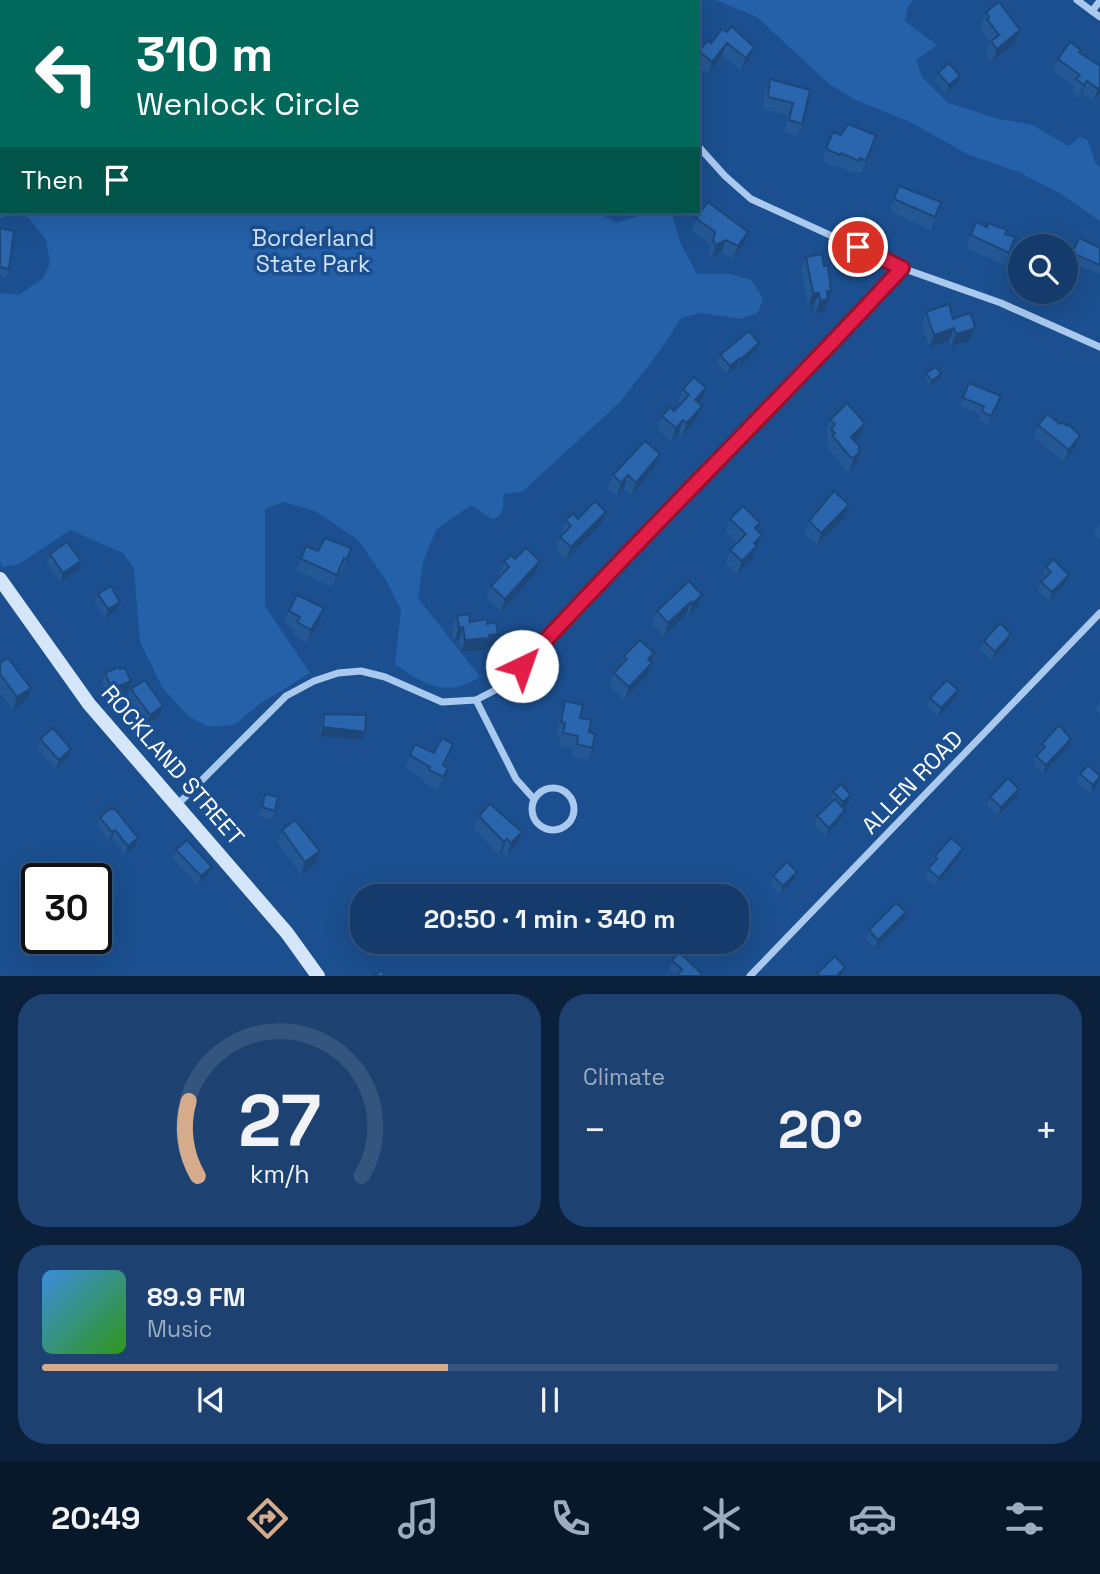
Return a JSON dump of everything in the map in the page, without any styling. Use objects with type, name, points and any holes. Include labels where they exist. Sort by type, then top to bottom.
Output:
[{"type":"street","points":[[1077,0],[1100,17]]},
{"type":"street","points":[[1092,11],[1100,1]]},
{"type":"street","points":[[700,148],[725,176],[751,198],[902,268],[1001,303],[1100,347]]},
{"type":"street","points":[[177,805],[286,696],[314,681],[338,673],[361,671],[385,677],[442,702],[476,700],[503,686],[666,512],[825,353],[902,268]]},
{"type":"street","name":"ROCKLAND STREET","points":[[0,579],[89,704],[131,756],[177,805],[287,933],[318,975]]},
{"type":"street","name":"ALLEN ROAD","points":[[750,975],[1100,613]]},
{"type":"street","points":[[476,700],[516,779],[534,799]]},
{"type":"street","points":[[562,788],[573,803],[573,817],[569,823],[558,829],[541,827],[531,812],[534,799],[544,790],[562,788]]},
{"type":"green space","points":[[716,0],[913,0],[908,7],[905,21],[937,45],[916,60],[922,77],[948,103],[999,119],[1032,125],[1069,146],[1080,137],[1088,140],[1095,163],[1100,167],[1100,221],[1061,194],[1019,172],[967,154],[910,122],[856,100],[829,84],[757,17]]},
{"type":"green space","name":"Borderland State Park","points":[[0,214],[600,214],[616,223],[644,214],[672,214],[681,244],[697,274],[730,274],[751,280],[763,298],[758,313],[741,319],[701,313],[681,318],[659,352],[619,403],[522,492],[503,494],[503,506],[499,516],[492,519],[471,505],[436,530],[423,562],[418,598],[480,677],[468,683],[457,687],[436,686],[416,678],[395,664],[401,610],[386,580],[358,540],[315,511],[283,502],[265,509],[265,606],[310,673],[261,703],[234,725],[208,727],[188,716],[162,687],[140,642],[134,569],[123,553],[70,530],[19,564],[3,567],[0,562],[0,293],[19,295],[43,278],[50,263],[46,240],[28,217],[11,215],[0,218]]},
{"type":"building","points":[[999,2],[1020,30],[997,49],[991,41],[999,35],[987,19],[989,17],[986,12]]},
{"type":"building","points":[[731,26],[754,47],[746,58],[727,43],[712,62],[700,50],[708,40],[711,43],[722,29],[727,32]]},
{"type":"building","points":[[1070,42],[1081,50],[1079,52],[1100,66],[1098,89],[1087,81],[1084,85],[1076,79],[1080,75],[1058,59]]},
{"type":"building","points":[[949,63],[960,76],[949,85],[938,73]]},
{"type":"building","points":[[770,79],[810,90],[802,124],[789,120],[793,103],[768,97]]},
{"type":"building","points":[[848,124],[876,135],[866,161],[826,149],[833,132],[841,135]]},
{"type":"building","points":[[899,186],[941,202],[935,217],[894,199]]},
{"type":"building","points":[[708,202],[748,232],[738,246],[726,240],[716,245],[713,241],[715,232],[696,218]]},
{"type":"building","points":[[976,222],[1007,230],[1005,234],[1008,235],[1008,253],[971,235]]},
{"type":"building","points":[[0,228],[14,231],[9,269],[0,267]]},
{"type":"building","points":[[1079,238],[1100,248],[1100,265],[1078,256]]},
{"type":"building","points":[[822,254],[824,266],[828,266],[831,291],[827,291],[828,299],[820,301],[819,293],[813,293],[806,257]]},
{"type":"building","points":[[949,304],[953,319],[970,313],[975,326],[973,329],[956,334],[954,328],[934,335],[926,312]]},
{"type":"building","points":[[749,331],[759,343],[730,366],[720,355]]},
{"type":"building","points":[[936,367],[941,374],[932,381],[926,373]]},
{"type":"building","points":[[694,377],[706,388],[695,400],[702,406],[687,423],[683,420],[676,428],[662,416],[670,407],[674,411],[689,395],[683,389]]},
{"type":"building","points":[[969,383],[1001,396],[991,416],[982,412],[984,406],[963,398]]},
{"type":"building","points":[[847,403],[865,423],[851,437],[860,447],[854,458],[850,457],[832,435],[835,433],[831,429],[835,424],[830,420]]},
{"type":"building","points":[[1047,414],[1060,424],[1068,424],[1080,435],[1069,450],[1038,425]]},
{"type":"building","points":[[645,441],[660,454],[636,483],[628,475],[621,483],[613,475]]},
{"type":"building","points":[[834,491],[849,505],[821,533],[809,521]]},
{"type":"building","points":[[595,501],[606,512],[571,547],[560,537],[571,526],[566,520],[573,513],[578,519]]},
{"type":"building","points":[[743,506],[760,523],[755,528],[762,535],[754,543],[757,546],[742,561],[730,550],[746,534],[730,519]]},
{"type":"building","points":[[325,538],[351,548],[337,575],[301,559],[306,546],[318,551]]},
{"type":"building","points":[[67,542],[81,561],[63,573],[50,554]]},
{"type":"building","points":[[526,548],[540,561],[505,599],[491,586],[509,567],[504,562],[511,555],[515,559]]},
{"type":"building","points":[[1053,559],[1069,575],[1052,592],[1041,582],[1051,572],[1046,567]]},
{"type":"building","points":[[689,581],[702,595],[668,623],[657,611]]},
{"type":"building","points":[[111,586],[120,602],[108,609],[98,594]]},
{"type":"building","points":[[297,595],[324,608],[311,630],[297,622],[300,617],[289,611]]},
{"type":"building","points":[[469,614],[470,622],[487,619],[487,624],[496,622],[498,634],[489,635],[490,638],[465,640],[463,627],[459,628],[457,616]]},
{"type":"building","points":[[1000,623],[1011,634],[995,652],[984,641]]},
{"type":"building","points":[[640,640],[654,653],[648,659],[652,663],[629,687],[614,673],[627,659],[624,656]]},
{"type":"building","points":[[8,658],[31,688],[17,697],[0,674],[0,663]]},
{"type":"building","points":[[119,667],[125,668],[131,681],[112,689],[105,673]]},
{"type":"building","points":[[145,680],[163,706],[150,715],[131,689]]},
{"type":"building","points":[[947,680],[958,690],[941,708],[930,698]]},
{"type":"building","points":[[565,701],[583,705],[580,718],[591,720],[589,732],[595,734],[592,748],[577,744],[578,736],[563,733],[565,723],[561,722]]},
{"type":"building","points":[[324,714],[366,715],[365,732],[323,727]]},
{"type":"building","points":[[1059,725],[1071,739],[1046,765],[1036,756],[1045,747],[1042,744]]},
{"type":"building","points":[[53,728],[71,749],[59,760],[40,739]]},
{"type":"building","points":[[442,738],[453,744],[443,765],[448,768],[443,777],[410,755],[415,744],[434,753]]},
{"type":"building","points":[[1088,765],[1100,776],[1093,785],[1080,774]]},
{"type":"building","points":[[1008,778],[1019,789],[1001,807],[990,797]]},
{"type":"building","points":[[841,784],[851,795],[843,802],[833,792]]},
{"type":"building","points":[[265,794],[278,797],[275,811],[262,807]]},
{"type":"building","points":[[835,799],[845,810],[829,828],[817,816]]},
{"type":"building","points":[[490,804],[522,832],[511,843],[507,839],[504,842],[479,816]]},
{"type":"building","points":[[110,808],[114,808],[138,838],[128,846],[115,830],[112,832],[100,818]]},
{"type":"building","points":[[295,820],[320,851],[305,862],[282,830]]},
{"type":"building","points":[[951,838],[963,848],[939,878],[928,869],[937,859],[935,856]]},
{"type":"building","points":[[187,840],[212,867],[201,876],[176,850]]},
{"type":"building","points":[[787,862],[797,872],[783,886],[773,876]]},
{"type":"building","points":[[896,903],[906,912],[878,940],[869,930]]},
{"type":"building","points":[[677,954],[681,954],[702,974],[677,976],[682,969],[672,961]]},
{"type":"building","points":[[835,956],[845,967],[837,976],[819,976],[817,974]]},
{"type":"building","points":[[382,970],[385,976],[373,976]]},
{"type":"route","points":[[522,666],[658,521],[825,353],[902,268],[858,247]]}]
